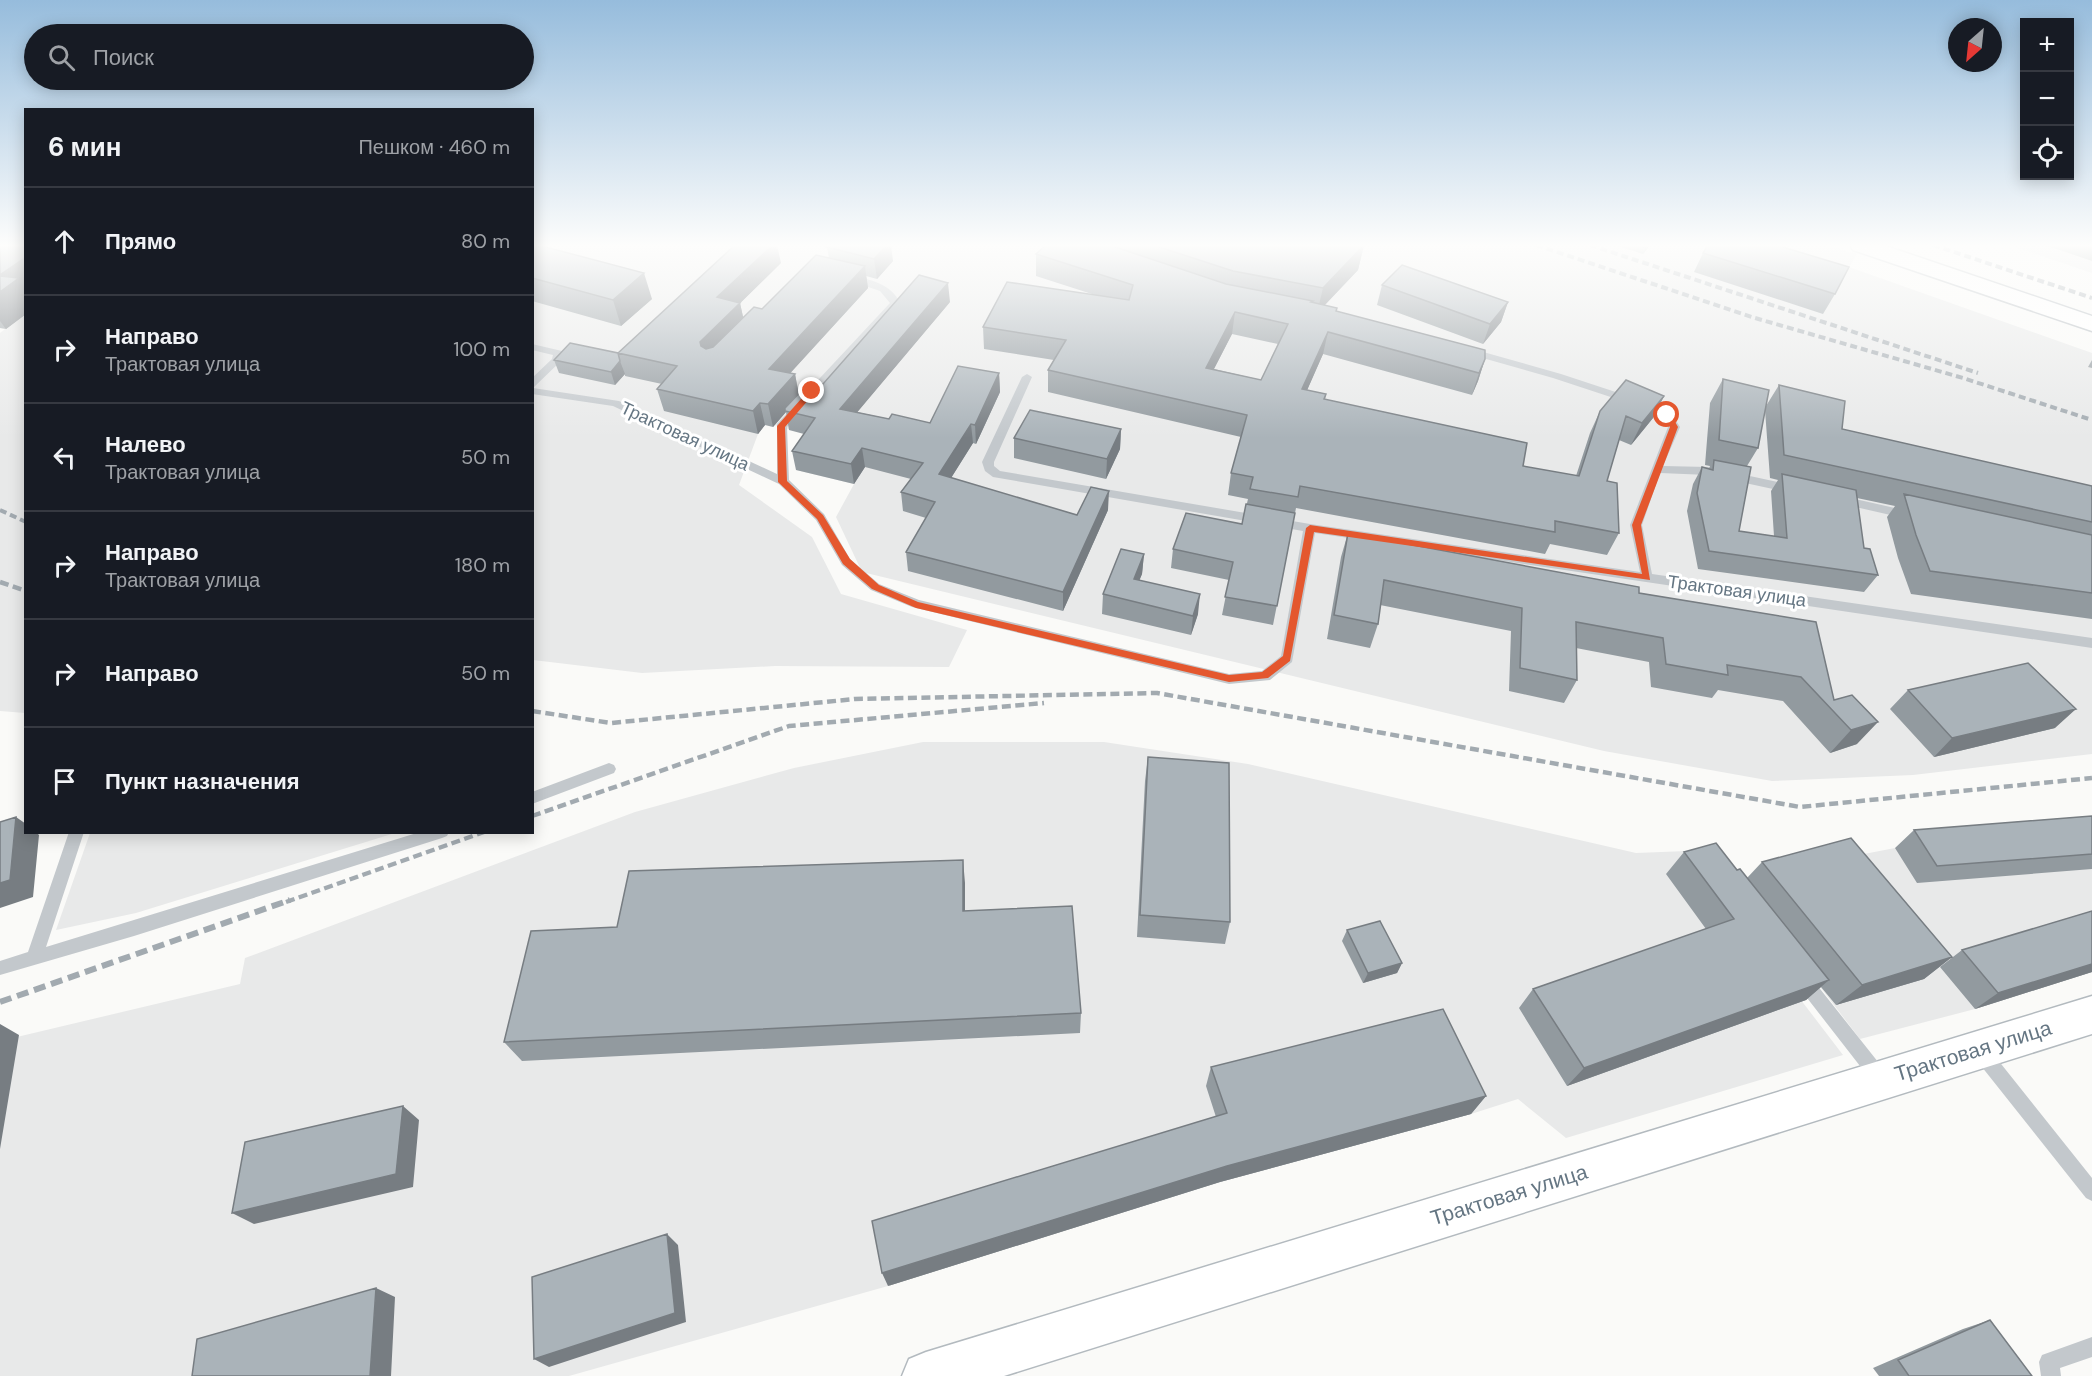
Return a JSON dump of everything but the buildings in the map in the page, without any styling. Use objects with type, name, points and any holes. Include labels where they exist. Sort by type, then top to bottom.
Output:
[{"type":"main road","points":[[2049,309],[2092,324]]},
{"type":"main road","name":"Трактовая улица","points":[[926,1376],[2092,1015]]},
{"type":"lane","points":[[783,482],[781,426],[889,309]]},
{"type":"lane","points":[[534,347],[558,353],[558,360],[534,383]]},
{"type":"lane","points":[[1462,349],[1557,376],[1648,406],[1667,415],[1674,427],[1636,525],[1647,578]]},
{"type":"lane","points":[[1026,377],[988,462],[989,468],[997,474],[1310,528]]},
{"type":"lane","name":"Трактовая улица","points":[[534,391],[615,403],[783,482],[820,517],[846,562],[875,587],[916,604],[1229,678],[1265,676],[1287,658],[1310,528],[2092,643]]},
{"type":"lane","points":[[1656,469],[1708,471],[1800,491]]},
{"type":"lane","points":[[1835,499],[1916,517]]},
{"type":"lane","points":[[534,797],[609,769]]},
{"type":"lane","points":[[34,958],[76,834]]},
{"type":"lane","points":[[0,968],[436,834]]},
{"type":"lane","points":[[1793,967],[1882,1080]]},
{"type":"lane","points":[[1979,1050],[2092,1192]]},
{"type":"lane","points":[[2051,1376],[2049,1362],[2092,1347]]},
{"type":"shaded area","points":[[0,309],[24,309],[24,713],[0,711],[0,333],[5,329],[0,328]]},
{"type":"shaded area","points":[[534,309],[1968,309],[2092,353],[2092,754],[1913,775],[1772,781],[1604,751],[862,572],[836,517],[854,484],[796,470],[818,437],[767,423],[758,434],[739,485],[812,537],[841,594],[967,630],[949,667],[775,666],[642,673],[534,660]]},
{"type":"shaded area","points":[[923,742],[1104,742],[1248,764],[1636,853],[1687,851],[1843,1055],[1566,1138],[1518,1099],[1471,1114],[1209,1185],[888,1286],[569,1376],[0,1376],[0,1041],[240,984],[245,958],[635,812],[794,768]]},
{"type":"shaded area","points":[[2092,832],[2092,972],[1975,1009],[1860,1039],[1742,885],[1828,861],[1895,848]]},
{"type":"shaded area","points":[[89,834],[392,834],[136,913],[56,930]]},
{"type":"railway","points":[[1729,309],[1963,378],[2092,420]]},
{"type":"railway","points":[[1785,309],[1978,373]]},
{"type":"railway","points":[[0,510],[24,521]]},
{"type":"railway","points":[[0,582],[24,590]]},
{"type":"railway","points":[[534,711],[611,723],[855,699],[1157,693],[1800,807],[2092,778]]},
{"type":"railway","points":[[534,815],[789,726],[1044,703]]},
{"type":"railway","points":[[286,902],[478,834]]},
{"type":"railway","points":[[0,1002],[290,900]]},
{"type":"route","points":[[812,391],[781,426],[783,482],[820,517],[846,562],[875,587],[916,604],[1229,678],[1265,676],[1287,658],[1310,528],[1647,578],[1636,525],[1674,427],[1667,415]]}]
